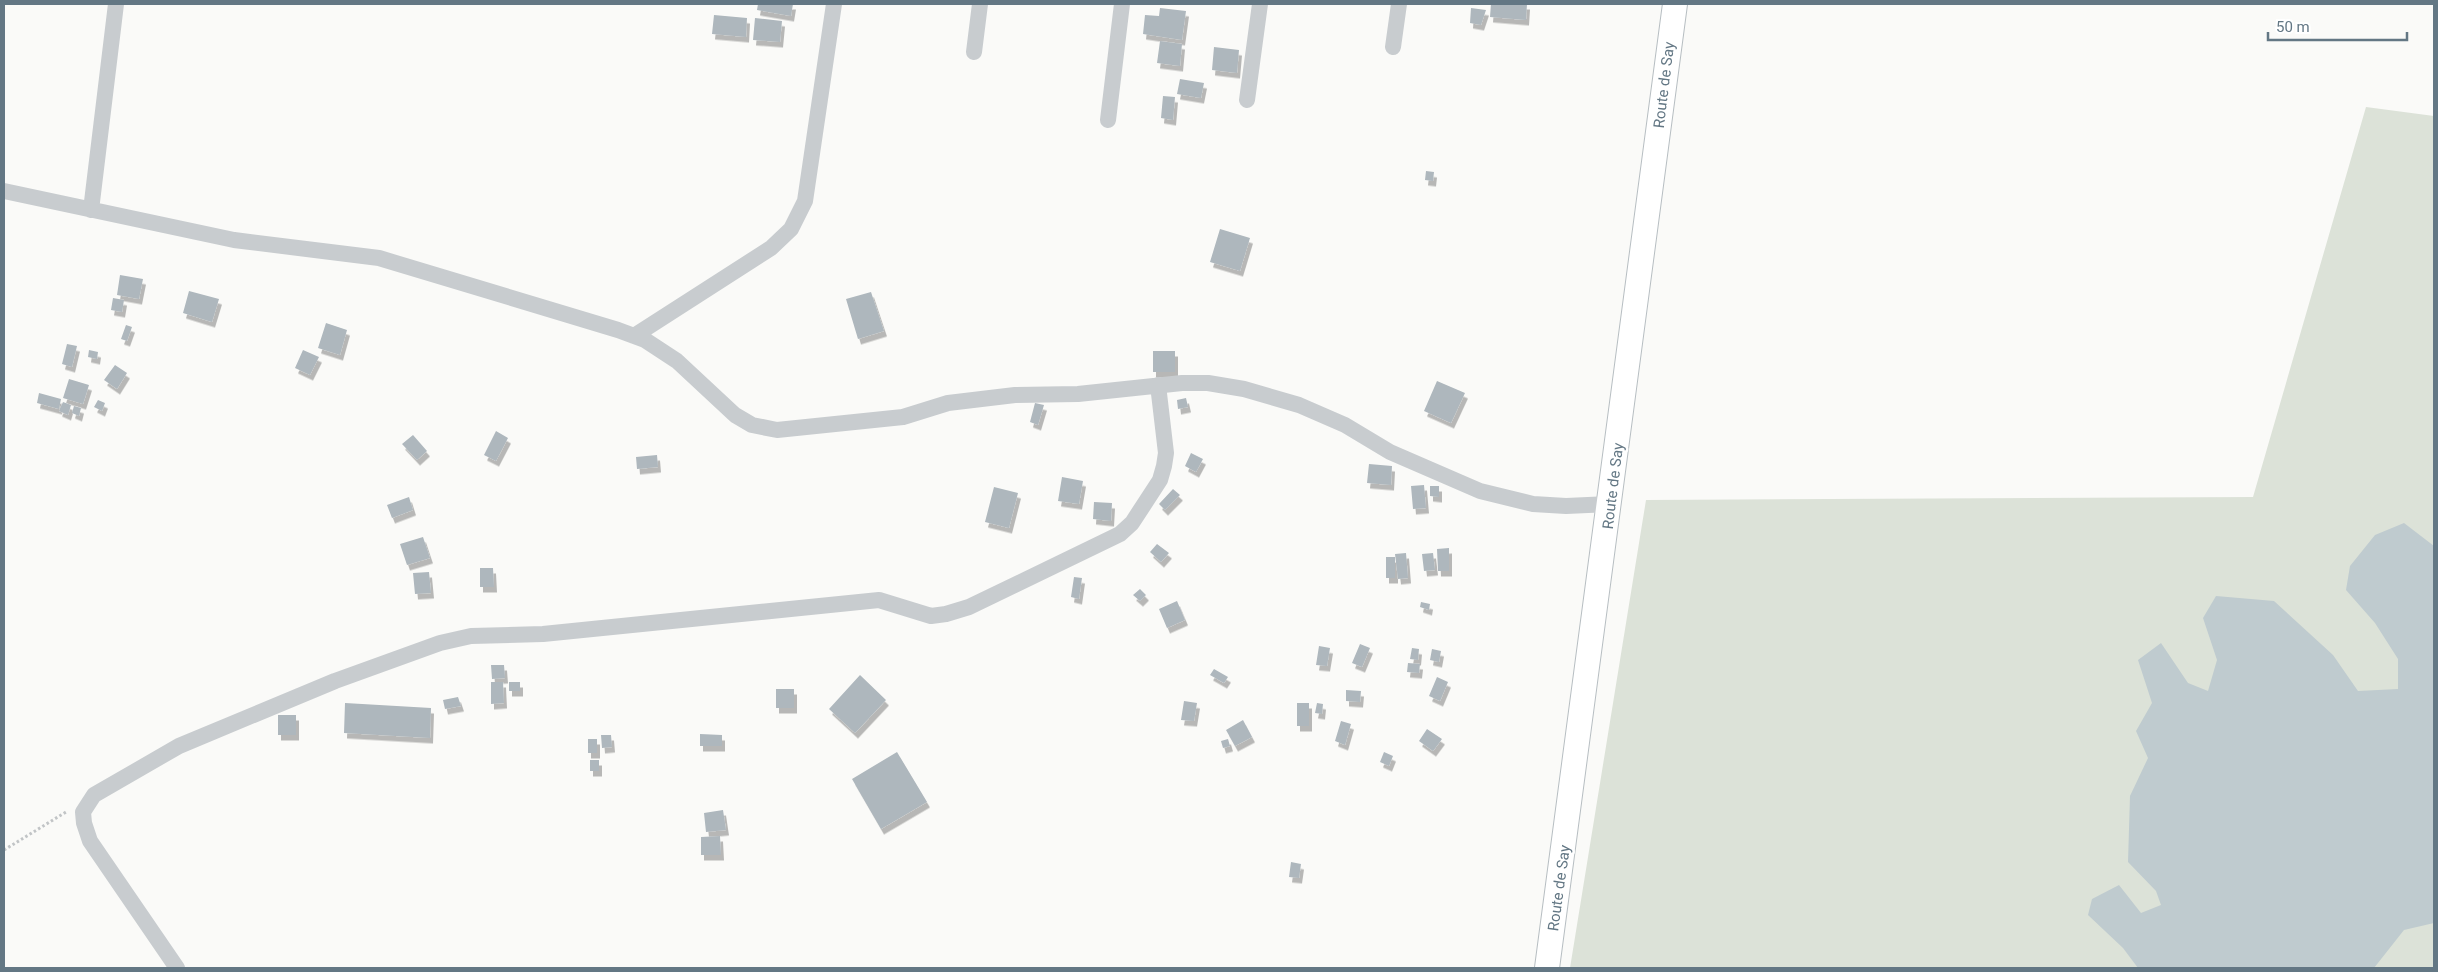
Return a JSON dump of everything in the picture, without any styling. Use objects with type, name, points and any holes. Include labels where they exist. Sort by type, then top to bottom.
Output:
[{"type":"main road","name":"Route de Say","points":[[1547,968],[1675,4]]},
{"type":"street","points":[[91,210],[116,4]]},
{"type":"street","points":[[634,336],[771,248],[791,229],[805,201],[834,4]]},
{"type":"street","points":[[974,52],[980,4]]},
{"type":"street","points":[[1108,120],[1122,4]]},
{"type":"street","points":[[1247,100],[1260,4]]},
{"type":"street","points":[[1394,47],[1398,4]]},
{"type":"street","points":[[4,192],[234,240],[379,258],[634,336],[645,340],[677,361],[735,415],[752,425],[777,430],[902,417],[948,404],[1015,395],[1078,394],[1158,385],[1208,383],[1244,389],[1300,405],[1344,425],[1390,452],[1480,491],[1532,504],[1566,506],[1610,504]]},
{"type":"street","points":[[177,968],[90,840],[84,823],[84,812],[94,795],[179,746],[335,681],[440,643],[471,636],[542,634],[879,600],[931,616],[969,607],[1120,534],[1132,523],[1160,480],[1164,466],[1166,453],[1158,385]]},
{"type":"path","points":[[4,850],[94,795]]},
{"type":"shaded area","points":[[2366,107],[2434,116],[2434,968],[1570,968],[1646,500],[2253,497]]},
{"type":"shaded area","points":[[2404,523],[2434,546],[2434,923],[2404,930],[2374,968],[2138,968],[2123,948],[2088,915],[2092,899],[2119,885],[2141,913],[2161,905],[2156,891],[2128,862],[2130,796],[2148,758],[2136,731],[2152,703],[2138,660],[2161,643],[2188,683],[2208,691],[2217,660],[2203,618],[2216,596],[2274,601],[2333,655],[2358,691],[2398,689],[2398,659],[2375,623],[2346,590],[2350,566],[2375,535]]},
{"type":"building","points":[[758,4],[793,4],[791,16],[757,10]]},
{"type":"building","points":[[1491,4],[1527,4],[1526,20],[1490,17]]},
{"type":"building","points":[[1160,8],[1186,11],[1182,40],[1143,34],[1145,15],[1159,16]]},
{"type":"building","points":[[1471,8],[1486,10],[1481,25],[1470,23]]},
{"type":"building","points":[[714,15],[747,18],[746,37],[712,34]]},
{"type":"building","points":[[755,18],[782,21],[780,42],[753,40]]},
{"type":"building","points":[[1160,41],[1182,44],[1180,66],[1157,63]]},
{"type":"building","points":[[1214,47],[1239,50],[1237,73],[1212,70]]},
{"type":"building","points":[[1180,79],[1204,83],[1201,98],[1177,94]]},
{"type":"building","points":[[1163,96],[1175,97],[1173,120],[1161,118]]},
{"type":"building","points":[[1426,171],[1434,172],[1433,181],[1425,180]]},
{"type":"building","points":[[1220,229],[1250,238],[1240,271],[1210,262]]},
{"type":"building","points":[[120,275],[143,279],[139,299],[117,295]]},
{"type":"building","points":[[189,291],[219,299],[212,322],[183,313]]},
{"type":"building","points":[[871,292],[884,331],[858,339],[846,299]]},
{"type":"building","points":[[113,298],[124,300],[122,312],[111,310]]},
{"type":"building","points":[[326,323],[347,330],[340,355],[318,348]]},
{"type":"building","points":[[126,325],[132,327],[127,341],[121,339]]},
{"type":"building","points":[[67,344],[77,346],[72,367],[62,364]]},
{"type":"building","points":[[89,350],[98,352],[97,359],[88,357]]},
{"type":"building","points":[[303,350],[319,357],[310,375],[295,368]]},
{"type":"building","points":[[1153,351],[1175,351],[1175,372],[1153,372]]},
{"type":"building","points":[[115,365],[127,373],[117,389],[104,380]]},
{"type":"building","points":[[69,379],[89,385],[83,404],[63,398]]},
{"type":"building","points":[[1437,381],[1465,393],[1451,423],[1424,411]]},
{"type":"building","points":[[39,393],[61,399],[59,409],[37,403]]},
{"type":"building","points":[[1186,398],[1188,407],[1178,409],[1177,400]]},
{"type":"building","points":[[98,400],[105,403],[102,411],[94,407]]},
{"type":"building","points":[[63,402],[71,405],[68,415],[59,411]]},
{"type":"building","points":[[1035,403],[1044,405],[1038,425],[1030,422]]},
{"type":"building","points":[[74,406],[81,408],[79,416],[72,413]]},
{"type":"building","points":[[496,431],[508,438],[496,461],[484,455]]},
{"type":"building","points":[[413,435],[427,451],[417,460],[402,444]]},
{"type":"building","points":[[1191,453],[1203,459],[1196,472],[1185,466]]},
{"type":"building","points":[[657,455],[658,467],[637,469],[636,457]]},
{"type":"building","points":[[1369,464],[1392,466],[1391,485],[1367,483]]},
{"type":"building","points":[[1062,477],[1083,481],[1079,504],[1058,501]]},
{"type":"building","points":[[1424,485],[1426,508],[1413,509],[1411,486]]},
{"type":"building","points":[[1430,486],[1439,486],[1439,497],[1430,496]]},
{"type":"building","points":[[994,487],[1018,493],[1009,528],[985,522]]},
{"type":"building","points":[[1173,489],[1180,495],[1165,510],[1159,504]]},
{"type":"building","points":[[409,497],[413,510],[392,518],[387,505]]},
{"type":"building","points":[[1094,502],[1112,503],[1111,521],[1093,519]]},
{"type":"building","points":[[423,537],[430,558],[407,565],[400,544]]},
{"type":"building","points":[[1157,544],[1169,553],[1161,562],[1150,552]]},
{"type":"building","points":[[1449,548],[1449,571],[1438,571],[1437,549]]},
{"type":"building","points":[[1406,553],[1408,578],[1398,579],[1395,554]]},
{"type":"building","points":[[1433,553],[1435,570],[1424,571],[1422,554]]},
{"type":"building","points":[[1386,557],[1395,557],[1395,578],[1386,578]]},
{"type":"building","points":[[480,568],[493,568],[494,587],[480,587]]},
{"type":"building","points":[[429,572],[431,593],[415,594],[413,573]]},
{"type":"building","points":[[1074,577],[1082,578],[1079,599],[1071,597]]},
{"type":"building","points":[[1140,589],[1146,595],[1140,601],[1133,595]]},
{"type":"building","points":[[1177,601],[1185,620],[1167,628],[1159,609]]},
{"type":"building","points":[[1421,602],[1430,604],[1429,610],[1420,607]]},
{"type":"building","points":[[1360,644],[1370,648],[1362,667],[1352,663]]},
{"type":"building","points":[[1319,646],[1330,648],[1327,666],[1316,665]]},
{"type":"building","points":[[1412,648],[1419,649],[1418,660],[1410,659]]},
{"type":"building","points":[[1432,649],[1441,651],[1439,662],[1430,660]]},
{"type":"building","points":[[1408,663],[1420,664],[1419,673],[1407,672]]},
{"type":"building","points":[[491,665],[504,665],[505,678],[492,679]]},
{"type":"building","points":[[1214,669],[1228,677],[1224,683],[1210,675]]},
{"type":"building","points":[[860,675],[886,700],[855,733],[829,709]]},
{"type":"building","points":[[1437,677],[1448,682],[1440,701],[1429,696]]},
{"type":"building","points":[[491,682],[503,682],[504,703],[491,704]]},
{"type":"building","points":[[509,682],[520,682],[520,691],[509,691]]},
{"type":"building","points":[[776,689],[794,689],[794,708],[776,708]]},
{"type":"building","points":[[1346,690],[1361,691],[1360,702],[1346,701]]},
{"type":"building","points":[[458,697],[461,706],[445,709],[443,700]]},
{"type":"building","points":[[1184,701],[1197,703],[1194,721],[1181,720]]},
{"type":"building","points":[[345,703],[431,708],[430,738],[344,733]]},
{"type":"building","points":[[1297,703],[1309,703],[1309,726],[1297,726]]},
{"type":"building","points":[[1317,703],[1323,704],[1322,714],[1315,713]]},
{"type":"building","points":[[278,715],[296,715],[296,735],[278,735]]},
{"type":"building","points":[[1243,720],[1252,737],[1235,746],[1226,730]]},
{"type":"building","points":[[1341,721],[1351,724],[1345,745],[1335,741]]},
{"type":"building","points":[[1427,729],[1442,739],[1433,751],[1419,741]]},
{"type":"building","points":[[700,734],[722,735],[722,746],[700,746]]},
{"type":"building","points":[[601,735],[611,735],[612,747],[602,748]]},
{"type":"building","points":[[588,739],[597,739],[597,753],[588,753]]},
{"type":"building","points":[[1228,739],[1230,746],[1223,748],[1221,741]]},
{"type":"building","points":[[897,752],[927,802],[881,829],[852,779]]},
{"type":"building","points":[[1384,752],[1393,756],[1389,766],[1380,762]]},
{"type":"building","points":[[590,760],[599,760],[599,771],[590,771]]},
{"type":"building","points":[[723,810],[726,830],[706,832],[704,813]]},
{"type":"building","points":[[720,836],[721,855],[701,855],[701,837]]},
{"type":"building","points":[[1291,862],[1301,864],[1299,878],[1289,877]]}]
